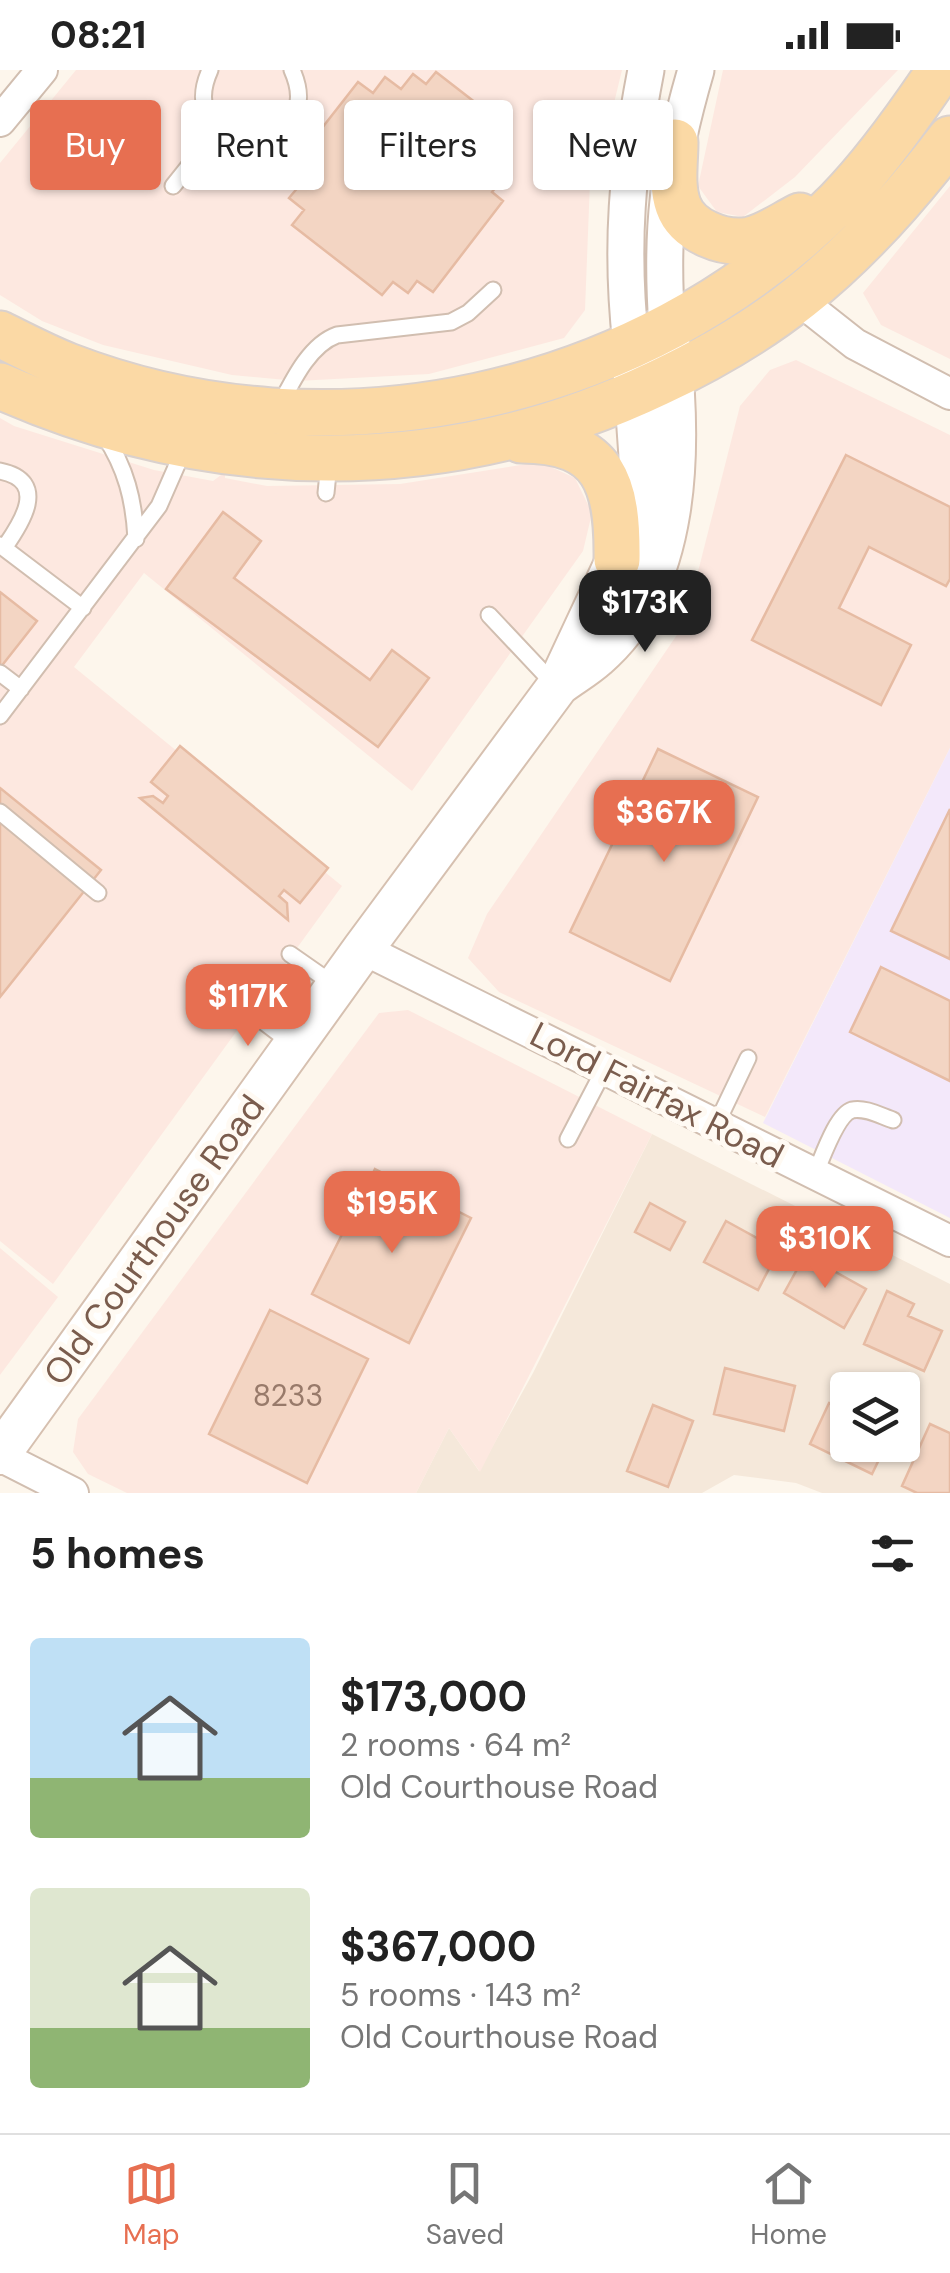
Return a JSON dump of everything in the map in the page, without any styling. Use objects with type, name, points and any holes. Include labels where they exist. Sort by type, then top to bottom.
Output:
[{"type":"main road","points":[[0,334],[67,366],[114,382],[210,404],[278,410],[394,411],[446,404],[552,377],[649,336],[710,304],[762,268],[846,192],[940,70]]},
{"type":"main road","points":[[0,386],[96,424],[328,476],[409,454],[504,440],[606,407],[748,334],[798,299],[873,230],[950,139]]},
{"type":"main road","points":[[675,142],[677,203],[684,219],[712,236],[750,240],[846,192]]},
{"type":"main road","name":"Old Courthouse Road","points":[[0,1455],[363,949],[557,687],[636,518],[654,385],[649,336]]},
{"type":"main road","name":"Old Courthouse Road","points":[[557,687],[600,655],[625,624],[646,588],[670,514],[677,434],[654,385]]},
{"type":"main road","points":[[504,440],[565,444],[596,464],[608,479],[615,499],[617,560]]},
{"type":"street","points":[[0,121],[42,70]]},
{"type":"street","points":[[646,70],[631,146],[624,233],[649,336]]},
{"type":"street","points":[[649,336],[675,142],[696,70]]},
{"type":"street","points":[[798,299],[855,344],[950,394]]},
{"type":"street","name":"Lord Fairfax Road","points":[[363,949],[950,1241]]},
{"type":"street","points":[[0,1455],[73,1493]]},
{"type":"lane","points":[[205,100],[210,70]]},
{"type":"lane","points":[[292,70],[297,100]]},
{"type":"lane","points":[[173,186],[181,176]]},
{"type":"lane","points":[[278,410],[324,340],[336,335],[450,322],[468,313],[493,290]]},
{"type":"lane","points":[[96,424],[125,473],[134,500],[136,539]]},
{"type":"lane","points":[[0,716],[136,539],[170,485],[185,446]]},
{"type":"lane","points":[[0,471],[18,478],[28,498],[26,516],[2,546],[83,608]]},
{"type":"lane","points":[[488,616],[557,687]]},
{"type":"lane","points":[[0,674],[21,688]]},
{"type":"lane","points":[[0,812],[98,893]]},
{"type":"lane","points":[[290,954],[336,987]]},
{"type":"lane","points":[[214,984],[294,1045]]},
{"type":"lane","points":[[716,1125],[748,1058]]},
{"type":"lane","points":[[568,1139],[605,1068]]},
{"type":"lane","points":[[815,1174],[840,1119],[851,1110],[893,1120]]},
{"type":"shaded area","points":[[76,70],[622,70],[615,100],[533,100],[533,190],[590,190],[585,310],[564,338],[429,374],[297,381],[232,375],[103,345],[42,321],[0,295],[0,163],[30,126],[30,190],[161,190],[161,100],[51,100]]},
{"type":"shaded area","points":[[723,70],[898,70],[795,177],[743,217],[717,212],[698,186]]},
{"type":"shaded area","points":[[950,186],[950,359],[881,325],[863,293]]},
{"type":"shaded area","points":[[796,360],[950,435],[950,748],[765,1117],[499,992],[468,958],[487,914],[685,623],[740,406],[770,370]]},
{"type":"shaded area","points":[[0,418],[14,426],[154,470],[213,481],[225,472],[225,478],[267,486],[400,484],[540,462],[575,478],[592,513],[583,551],[412,791],[144,573],[74,667],[342,886],[53,1284],[0,1241]]},
{"type":"shaded area","points":[[950,748],[950,1218],[763,1123]]},
{"type":"shaded area","points":[[408,1010],[652,1134],[480,1472],[449,1428],[416,1493],[127,1493],[88,1474],[73,1452],[78,1419],[379,1013]]},
{"type":"shaded area","points":[[652,1134],[950,1284],[950,1493],[822,1493],[796,1483],[734,1475],[702,1493],[416,1493],[449,1428],[479,1471],[533,1373]]},
{"type":"shaded area","points":[[0,1248],[58,1297],[0,1375]]},
{"type":"building","points":[[436,72],[472,100],[344,100],[344,190],[494,190],[503,201],[433,292],[417,281],[408,293],[393,282],[382,295],[292,225],[304,210],[289,198],[296,190],[324,190],[324,125],[358,82],[373,93],[385,77],[401,89],[413,74],[426,84]]},
{"type":"building","points":[[846,455],[950,507],[950,579],[946,586],[869,547],[839,608],[911,645],[881,705],[752,640]]},
{"type":"building","points":[[223,512],[261,541],[234,578],[370,680],[392,650],[429,678],[378,747],[166,589]]},
{"type":"building","points":[[0,592],[37,621],[0,668]]},
{"type":"building","points":[[180,746],[328,868],[300,903],[284,890],[279,896],[287,903],[288,920],[140,798],[153,796],[163,803],[168,796],[151,782]]},
{"type":"building","points":[[658,749],[758,797],[670,981],[570,932]]},
{"type":"building","points":[[0,788],[101,870],[0,997]]},
{"type":"building","points":[[950,809],[950,959],[891,931]]},
{"type":"building","points":[[881,967],[950,1001],[950,1081],[850,1032]]},
{"type":"building","points":[[375,1169],[471,1218],[409,1343],[312,1294]]},
{"type":"building","points":[[650,1203],[685,1222],[670,1250],[635,1232]]},
{"type":"building","points":[[726,1221],[757,1238],[762,1229],[784,1240],[758,1290],[704,1262]]},
{"type":"building","points":[[805,1255],[866,1289],[844,1328],[784,1293]]},
{"type":"building","points":[[887,1291],[914,1304],[908,1316],[942,1331],[924,1371],[864,1344]]},
{"type":"building","points":[[270,1310],[368,1359],[307,1483],[209,1434]]},
{"type":"building","points":[[725,1368],[795,1386],[784,1431],[714,1414]]},
{"type":"building","points":[[829,1403],[830,1403],[830,1454],[810,1444]]},
{"type":"building","points":[[653,1405],[693,1421],[668,1487],[627,1471]]},
{"type":"building","points":[[930,1424],[950,1433],[950,1493],[917,1493],[902,1486],[913,1462],[920,1462],[920,1446]]},
{"type":"building","points":[[847,1462],[878,1462],[872,1474]]}]
